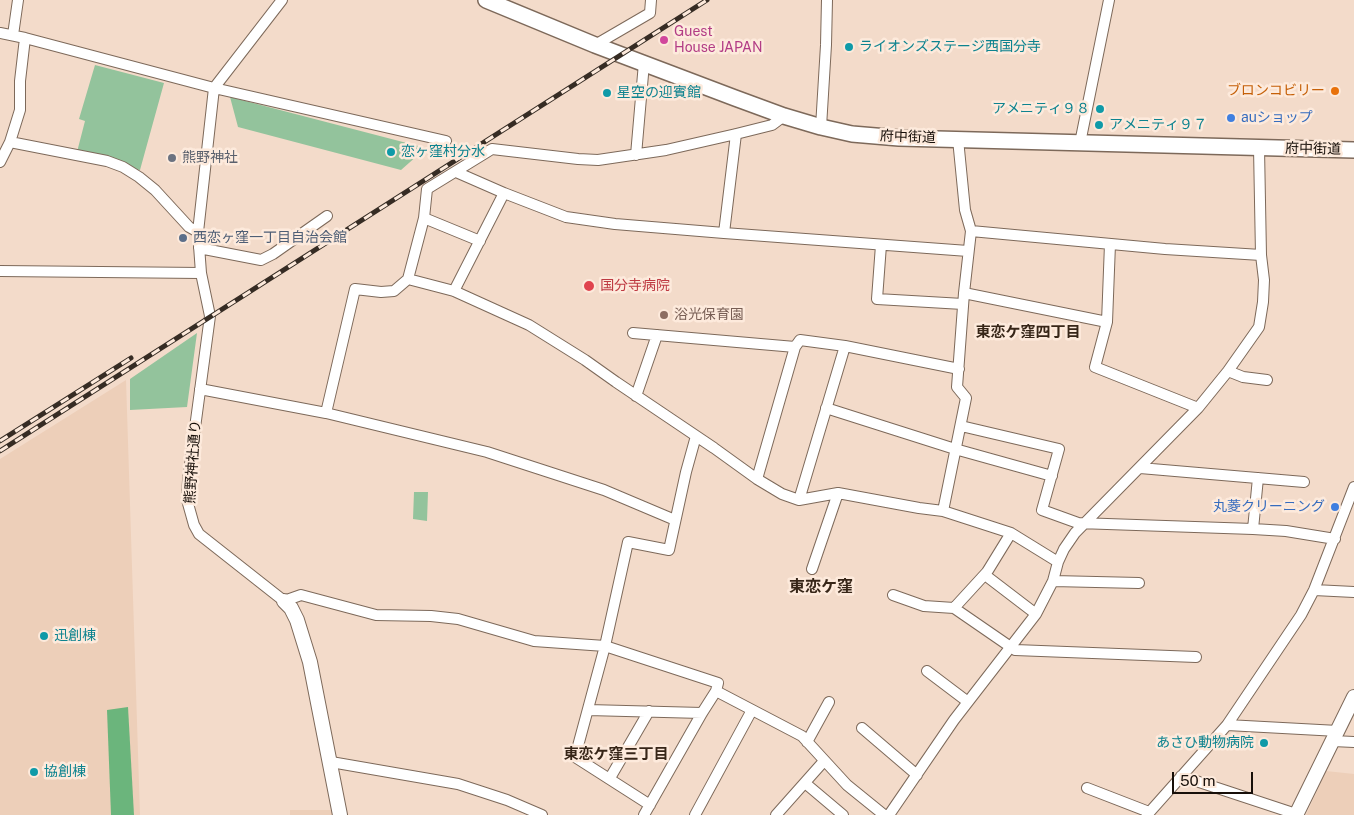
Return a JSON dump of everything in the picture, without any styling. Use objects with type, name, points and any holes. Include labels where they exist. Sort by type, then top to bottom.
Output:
[{"type":"main road","name":"府中街道","points":[[486,0],[595,45],[784,116],[852,134],[891,138],[1354,150]]},
{"type":"main road","name":"熊野神社通り","points":[[284,602],[291,608],[297,620],[310,662],[340,815]]},
{"type":"main road","points":[[1296,815],[1354,697]]},
{"type":"street","points":[[14,35],[18,0]]},
{"type":"street","points":[[214,88],[282,0]]},
{"type":"street","points":[[595,45],[650,13],[651,0]]},
{"type":"street","points":[[820,127],[827,0]]},
{"type":"street","points":[[1080,143],[1109,0]]},
{"type":"street","points":[[0,33],[14,35],[214,88],[446,141]]},
{"type":"street","points":[[0,162],[10,142],[20,110],[20,81],[25,38]]},
{"type":"street","points":[[636,156],[644,63]]},
{"type":"street","name":"熊野神社通り","points":[[214,88],[198,232],[201,273],[210,316],[187,500],[194,526],[199,534],[284,602]]},
{"type":"street","points":[[326,413],[355,289],[381,292],[394,291],[408,279],[424,218],[427,189],[492,149],[598,160],[636,156],[772,125],[784,116]]},
{"type":"street","points":[[724,233],[736,134]]},
{"type":"street","points":[[943,511],[955,449],[962,426],[966,398],[957,387],[971,231],[965,210],[958,139]]},
{"type":"street","points":[[10,142],[107,161],[123,167],[155,190],[188,227],[198,232]]},
{"type":"street","points":[[889,815],[968,702],[1036,614],[1053,581],[1064,549],[1075,533],[1198,408],[1228,371],[1259,327],[1264,280],[1261,255],[1259,148]]},
{"type":"street","points":[[456,172],[566,217],[615,224],[968,251]]},
{"type":"street","points":[[454,291],[504,193]]},
{"type":"street","points":[[199,248],[261,260],[273,254],[327,216]]},
{"type":"street","points":[[424,218],[480,241]]},
{"type":"street","points":[[971,231],[1261,255]]},
{"type":"street","points":[[1110,244],[1107,322],[1095,367],[1198,408]]},
{"type":"street","points":[[881,245],[877,299],[964,298],[1107,322]]},
{"type":"street","points":[[0,271],[201,273]]},
{"type":"street","points":[[408,279],[454,291],[529,326],[585,360],[757,479],[782,494],[799,500],[838,493],[943,511],[1011,533],[1058,562]]},
{"type":"street","points":[[634,332],[795,347]]},
{"type":"street","points":[[636,396],[657,335]]},
{"type":"street","points":[[757,479],[795,347],[800,340],[845,346],[958,369]]},
{"type":"street","points":[[799,500],[845,346]]},
{"type":"street","points":[[1228,371],[1242,377],[1267,380]]},
{"type":"street","points":[[200,389],[326,413],[487,452],[604,490],[675,520]]},
{"type":"street","points":[[826,408],[955,449],[1052,476]]},
{"type":"street","points":[[962,426],[1059,449],[1042,510],[1078,522],[1286,531],[1335,539]]},
{"type":"street","points":[[650,805],[575,757],[604,646],[628,542],[670,550],[675,520],[696,436]]},
{"type":"street","points":[[1140,468],[1304,482]]},
{"type":"street","points":[[1253,529],[1258,478]]},
{"type":"street","points":[[1087,788],[1148,813],[1227,725],[1301,614],[1314,590],[1354,487]]},
{"type":"street","points":[[812,569],[838,493]]},
{"type":"street","points":[[954,608],[985,575],[1011,533]]},
{"type":"street","points":[[985,575],[1036,614]]},
{"type":"street","points":[[1053,581],[1139,583]]},
{"type":"street","points":[[1314,590],[1354,592]]},
{"type":"street","points":[[284,602],[301,595],[376,615],[449,618],[485,626],[534,641],[604,646],[718,683],[716,691],[644,815]]},
{"type":"street","points":[[893,595],[924,606],[954,608],[1015,650],[1196,657]]},
{"type":"street","points":[[927,670],[968,702]]},
{"type":"street","points":[[716,691],[802,736],[847,785],[884,815]]},
{"type":"street","points":[[808,742],[829,702]]},
{"type":"street","points":[[588,710],[702,713]]},
{"type":"street","points":[[695,815],[752,710]]},
{"type":"street","points":[[610,778],[649,711]]},
{"type":"street","points":[[1227,725],[1335,736],[1354,742]]},
{"type":"street","points":[[862,728],[917,774]]},
{"type":"street","points":[[776,815],[824,761]]},
{"type":"street","points":[[331,762],[458,784],[507,800],[542,815]]},
{"type":"street","points":[[1181,776],[1296,815]]},
{"type":"street","points":[[805,783],[843,815]]},
{"type":"shaded area","points":[[126,380],[140,815],[0,815],[0,459]]},
{"type":"shaded area","points":[[1326,771],[1354,774],[1354,815],[1306,815]]},
{"type":"shaded area","points":[[290,810],[332,810],[333,815],[290,815]]},
{"type":"green space","points":[[95,65],[164,83],[140,170],[77,152],[85,121],[79,119]]},
{"type":"green space","points":[[230,97],[426,148],[401,170],[238,127]]},
{"type":"green space","points":[[197,333],[187,407],[130,410],[130,379]]},
{"type":"green space","points":[[414,492],[428,492],[427,521],[413,519]]},
{"type":"green space","points":[[128,707],[134,815],[111,815],[107,710]]},
{"type":"railway","points":[[0,451],[707,0]]},
{"type":"railway","points":[[0,441],[131,358]]},
{"type":"place","name":"Guest House JAPAN","points":[[664,40]]},
{"type":"place","name":"ライオンズステージ西国分寺","points":[[849,47]]},
{"type":"place","name":"ブロンコビリー","points":[[1335,91]]},
{"type":"place","name":"星空の迎賓館","points":[[607,93]]},
{"type":"place","name":"アメニティ９８","points":[[1100,109]]},
{"type":"place","name":"auショップ","points":[[1231,118]]},
{"type":"place","name":"アメニティ９７","points":[[1099,125]]},
{"type":"place","name":"恋ヶ窪村分水","points":[[391,152]]},
{"type":"place","name":"熊野神社","points":[[172,158]]},
{"type":"place","name":"西恋ヶ窪一丁目自治会館","points":[[183,238]]},
{"type":"place","name":"国分寺病院","points":[[589,286]]},
{"type":"place","name":"浴光保育園","points":[[664,315]]},
{"type":"place","name":"丸菱クリーニング","points":[[1335,507]]},
{"type":"place","name":"迅創棟","points":[[44,636]]},
{"type":"place","name":"あさひ動物病院","points":[[1264,743]]},
{"type":"place","name":"協創棟","points":[[34,772]]},
{"type":"district","name":"東恋ケ窪四丁目","points":[[1028,332]]},
{"type":"district","name":"東恋ケ窪","points":[[821,587]]},
{"type":"district","name":"東恋ケ窪三丁目","points":[[616,754]]}]
